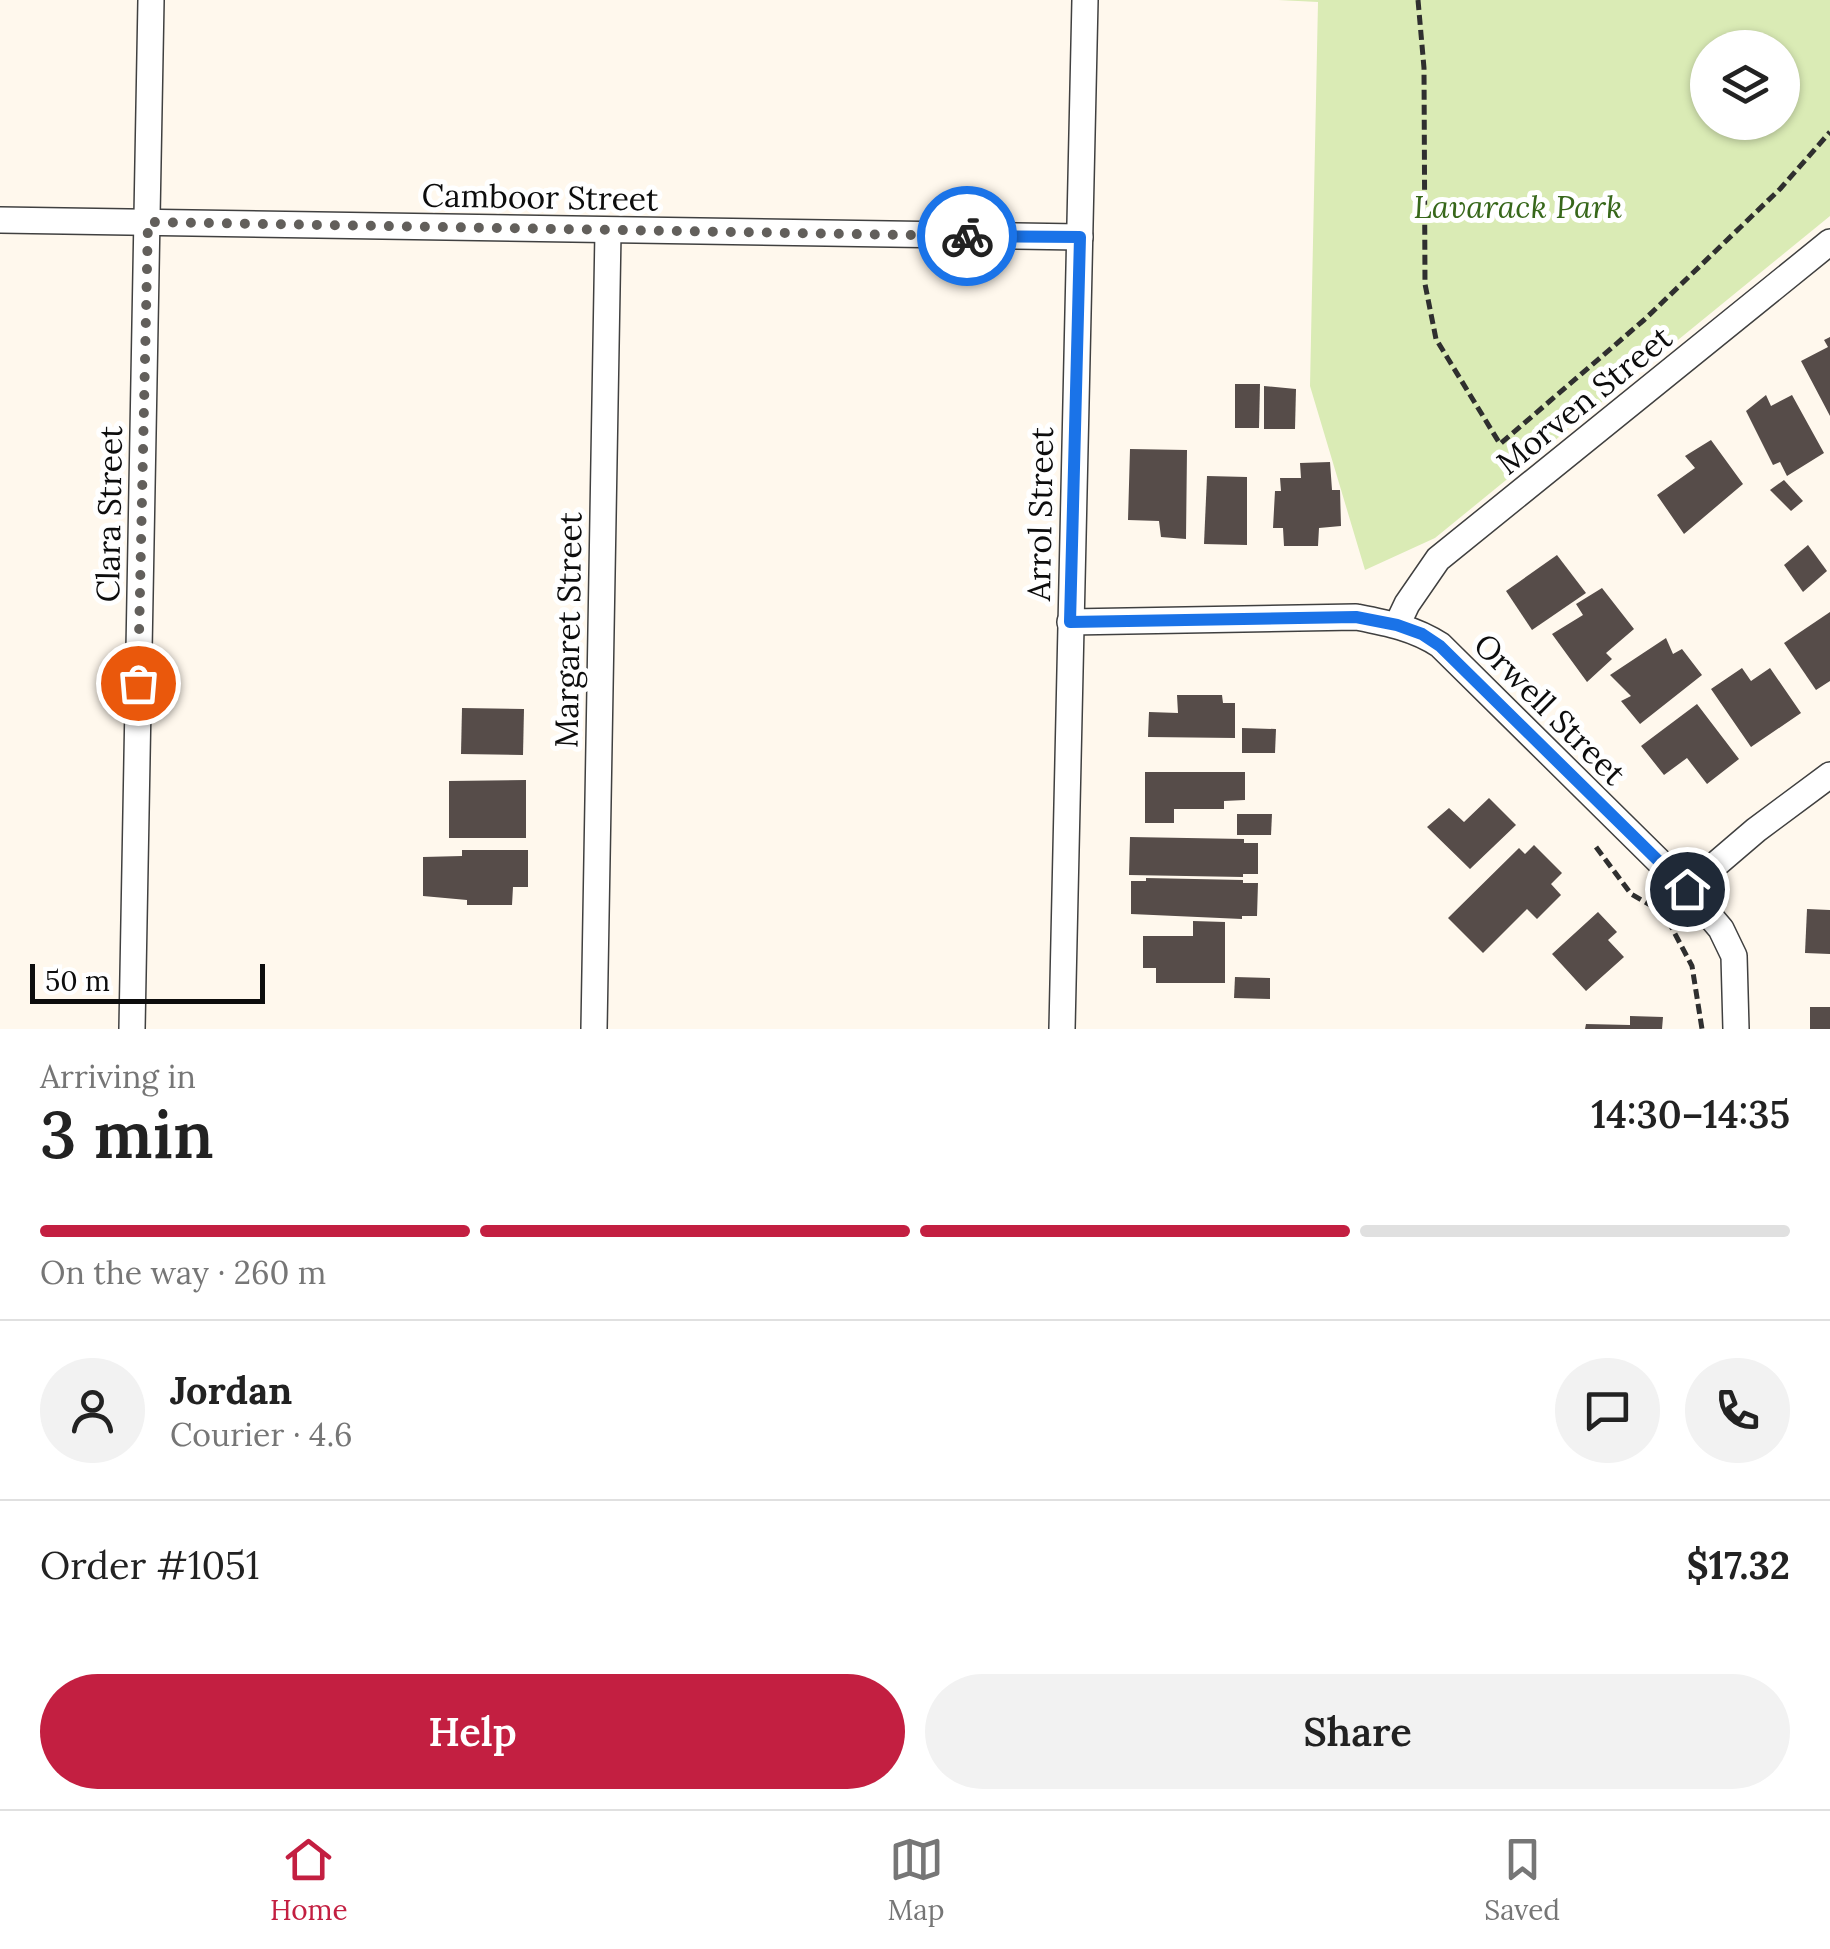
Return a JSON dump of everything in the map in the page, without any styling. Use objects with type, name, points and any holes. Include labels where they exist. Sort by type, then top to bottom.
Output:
[{"type":"street","name":"Clara Street","points":[[132,1029],[152,0]]},
{"type":"street","name":"Arrol Street","points":[[1062,1029],[1085,0]]},
{"type":"street","name":"Camboor Street","points":[[0,220],[1080,237]]},
{"type":"street","name":"Margaret Street","points":[[594,1029],[608,232]]},
{"type":"street","name":"Morven Street","points":[[1397,625],[1438,559],[1830,242]]},
{"type":"street","name":"Orwell Street","points":[[1070,622],[1356,617],[1422,634],[1440,646],[1687,889],[1720,929],[1734,956],[1736,1029]]},
{"type":"street","points":[[1687,889],[1756,830],[1830,775]]},
{"type":"path","points":[[1418,0],[1424,68],[1426,284],[1436,339],[1500,444],[1644,320],[1780,189],[1830,132]]},
{"type":"path","points":[[1596,848],[1631,894],[1664,914],[1692,966],[1702,1029]]},
{"type":"green space","name":"Lavarack Park","points":[[1278,0],[1830,0],[1830,216],[1435,538],[1365,570],[1310,386],[1318,2]]},
{"type":"building","points":[[1830,337],[1830,416],[1801,361],[1828,347],[1824,340]]},
{"type":"building","points":[[1235,384],[1260,384],[1259,428],[1235,428]]},
{"type":"building","points":[[1264,386],[1296,389],[1295,429],[1264,429]]},
{"type":"building","points":[[1766,395],[1771,406],[1792,395],[1824,453],[1787,476],[1780,462],[1773,465],[1746,411]]},
{"type":"building","points":[[1711,440],[1743,484],[1684,534],[1657,495],[1695,468],[1685,456]]},
{"type":"building","points":[[1130,449],[1187,450],[1186,539],[1161,537],[1159,521],[1128,520]]},
{"type":"building","points":[[1330,462],[1332,490],[1340,490],[1341,526],[1319,528],[1318,546],[1284,546],[1283,528],[1273,528],[1275,491],[1281,491],[1280,478],[1301,478],[1300,463]]},
{"type":"building","points":[[1207,476],[1247,477],[1247,545],[1204,544]]},
{"type":"building","points":[[1784,480],[1803,501],[1791,511],[1770,490]]},
{"type":"building","points":[[1808,545],[1827,571],[1803,592],[1784,565]]},
{"type":"building","points":[[1557,555],[1586,593],[1532,630],[1506,591]]},
{"type":"building","points":[[1602,588],[1634,629],[1606,653],[1612,659],[1587,682],[1552,634],[1583,615],[1576,604]]},
{"type":"building","points":[[1830,612],[1830,681],[1816,690],[1784,643]]},
{"type":"building","points":[[1666,638],[1673,654],[1682,649],[1702,675],[1640,724],[1621,701],[1631,696],[1610,675]]},
{"type":"building","points":[[1742,668],[1751,681],[1770,668],[1801,713],[1751,747],[1711,689]]},
{"type":"building","points":[[1177,695],[1222,695],[1223,703],[1235,703],[1235,738],[1148,737],[1149,712],[1178,713]]},
{"type":"building","points":[[1697,704],[1739,759],[1707,784],[1687,758],[1664,775],[1641,746]]},
{"type":"building","points":[[462,708],[524,709],[523,755],[461,754]]},
{"type":"building","points":[[1242,728],[1276,729],[1275,753],[1242,753]]},
{"type":"building","points":[[1145,772],[1245,772],[1245,800],[1224,801],[1224,809],[1174,809],[1174,823],[1145,823]]},
{"type":"building","points":[[526,780],[526,838],[449,838],[449,781]]},
{"type":"building","points":[[1489,798],[1516,825],[1470,869],[1427,827],[1449,808],[1464,822]]},
{"type":"building","points":[[1237,814],[1272,814],[1271,835],[1237,835]]},
{"type":"building","points":[[1130,837],[1244,839],[1244,843],[1258,843],[1258,874],[1129,875]]},
{"type":"building","points":[[1534,845],[1562,873],[1551,884],[1561,895],[1537,919],[1527,909],[1483,953],[1448,918],[1519,848],[1525,854]]},
{"type":"building","points":[[462,850],[528,850],[528,887],[513,887],[512,905],[467,905],[467,900],[423,896],[423,857],[462,856]]},
{"type":"building","points":[[1146,878],[1258,883],[1257,916],[1242,919],[1131,914],[1131,881]]},
{"type":"building","points":[[1807,909],[1830,910],[1830,954],[1805,953]]},
{"type":"building","points":[[1598,912],[1617,932],[1608,940],[1624,957],[1586,991],[1552,954]]},
{"type":"building","points":[[1193,921],[1225,922],[1225,983],[1156,983],[1156,968],[1143,968],[1143,936],[1193,936]]},
{"type":"building","points":[[1235,977],[1270,978],[1270,999],[1234,998]]},
{"type":"building","points":[[1810,1007],[1830,1007],[1830,1029],[1810,1029]]},
{"type":"building","points":[[1630,1016],[1663,1017],[1662,1029],[1585,1029],[1586,1024],[1630,1025]]},
{"type":"way so far","points":[[138,683],[148,222],[967,236]]},
{"type":"route","points":[[967,236],[1080,237],[1070,622],[1356,617],[1422,634],[1440,646],[1687,889]]}]
